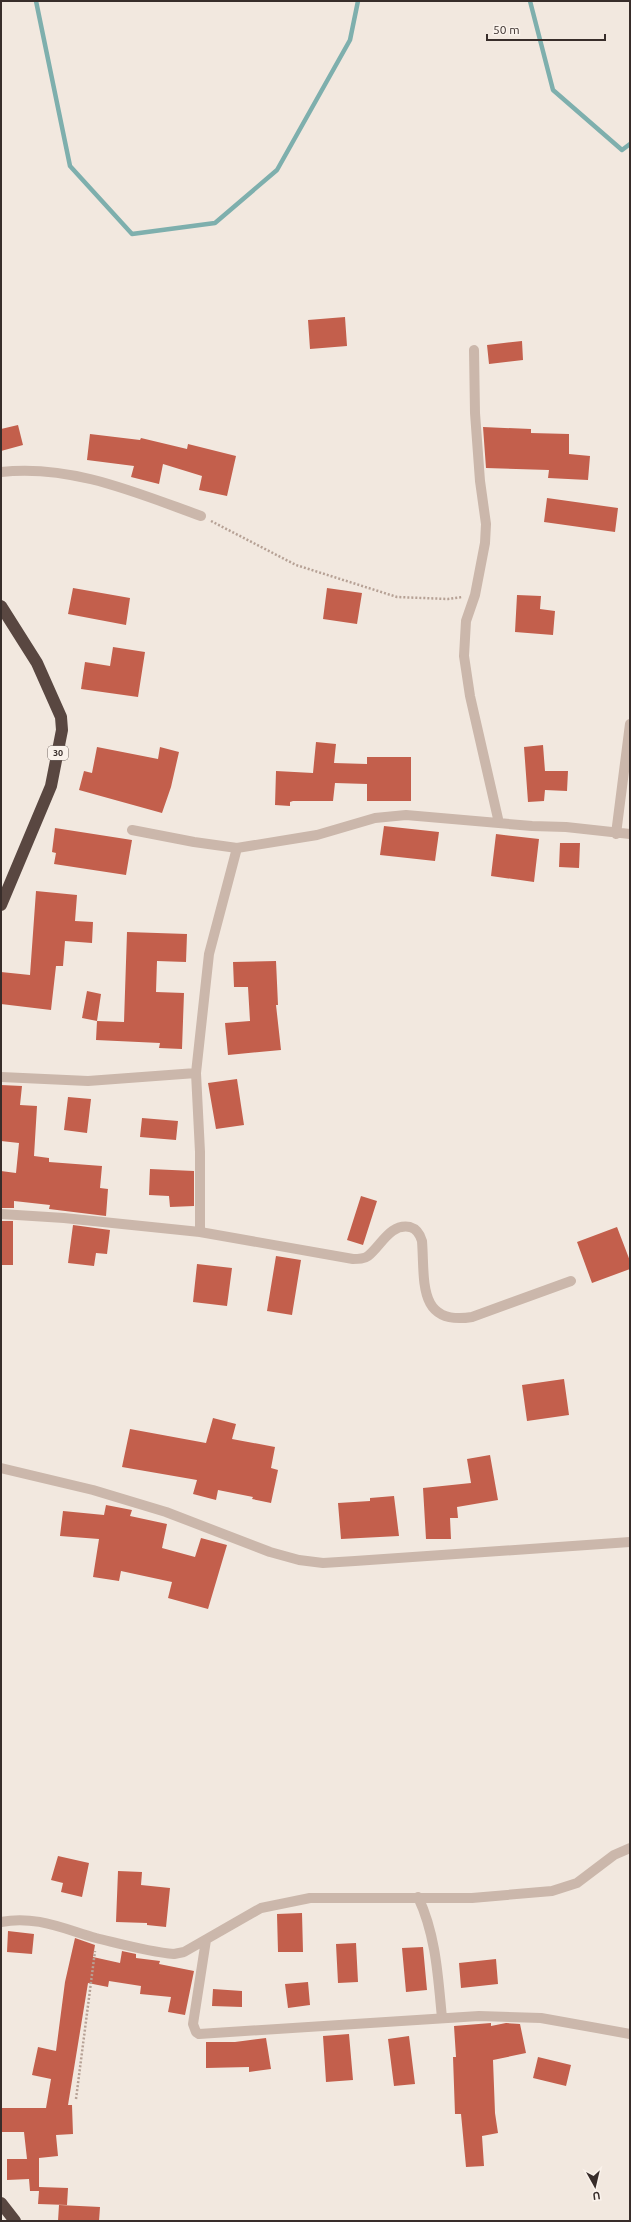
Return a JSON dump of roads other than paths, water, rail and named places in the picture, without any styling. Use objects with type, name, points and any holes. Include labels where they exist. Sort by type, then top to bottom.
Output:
[{"type":"highway","name":"30","points":[[1,606],[37,663],[61,717],[62,730],[51,786],[1,905]]},
{"type":"highway","points":[[1,2203],[15,2221]]},
{"type":"street","points":[[474,350],[480,481],[486,524],[486,543],[475,595],[466,621],[464,656],[470,696],[499,823]]},
{"type":"street","points":[[1,472],[18,470],[89,478],[107,482],[201,516]]},
{"type":"street","points":[[616,834],[630,724]]},
{"type":"street","points":[[132,830],[194,842],[237,848],[317,835],[375,818],[406,816],[566,826],[616,834],[630,834]]},
{"type":"street","points":[[200,1232],[200,1152],[196,1073],[209,954],[237,848]]},
{"type":"street","points":[[1,1077],[88,1081],[196,1073]]},
{"type":"street","points":[[1,1214],[64,1218],[200,1232],[360,1260],[369,1255],[396,1229],[406,1226],[412,1228],[420,1235],[422,1240],[426,1287],[431,1307],[443,1317],[459,1319],[472,1317],[571,1281]]},
{"type":"street","points":[[1,1468],[94,1490],[166,1512],[270,1552],[299,1560],[323,1563],[630,1542]]},
{"type":"street","points":[[1,1922],[17,1919],[39,1921],[97,1938],[174,1954],[184,1952],[261,1908],[310,1898],[472,1898],[552,1891],[577,1883],[614,1855],[630,1848]]},
{"type":"street","points":[[418,1897],[426,1912],[433,1940],[442,2018]]},
{"type":"street","points":[[206,1940],[193,2024],[196,2032],[199,2034],[442,2018],[511,2016],[541,2018],[630,2034]]},
{"type":"waterway","points":[[36,1],[70,166],[132,234],[215,223],[277,170],[350,40],[358,1]]},
{"type":"waterway","points":[[530,1],[553,90],[622,150],[630,144]]}]
